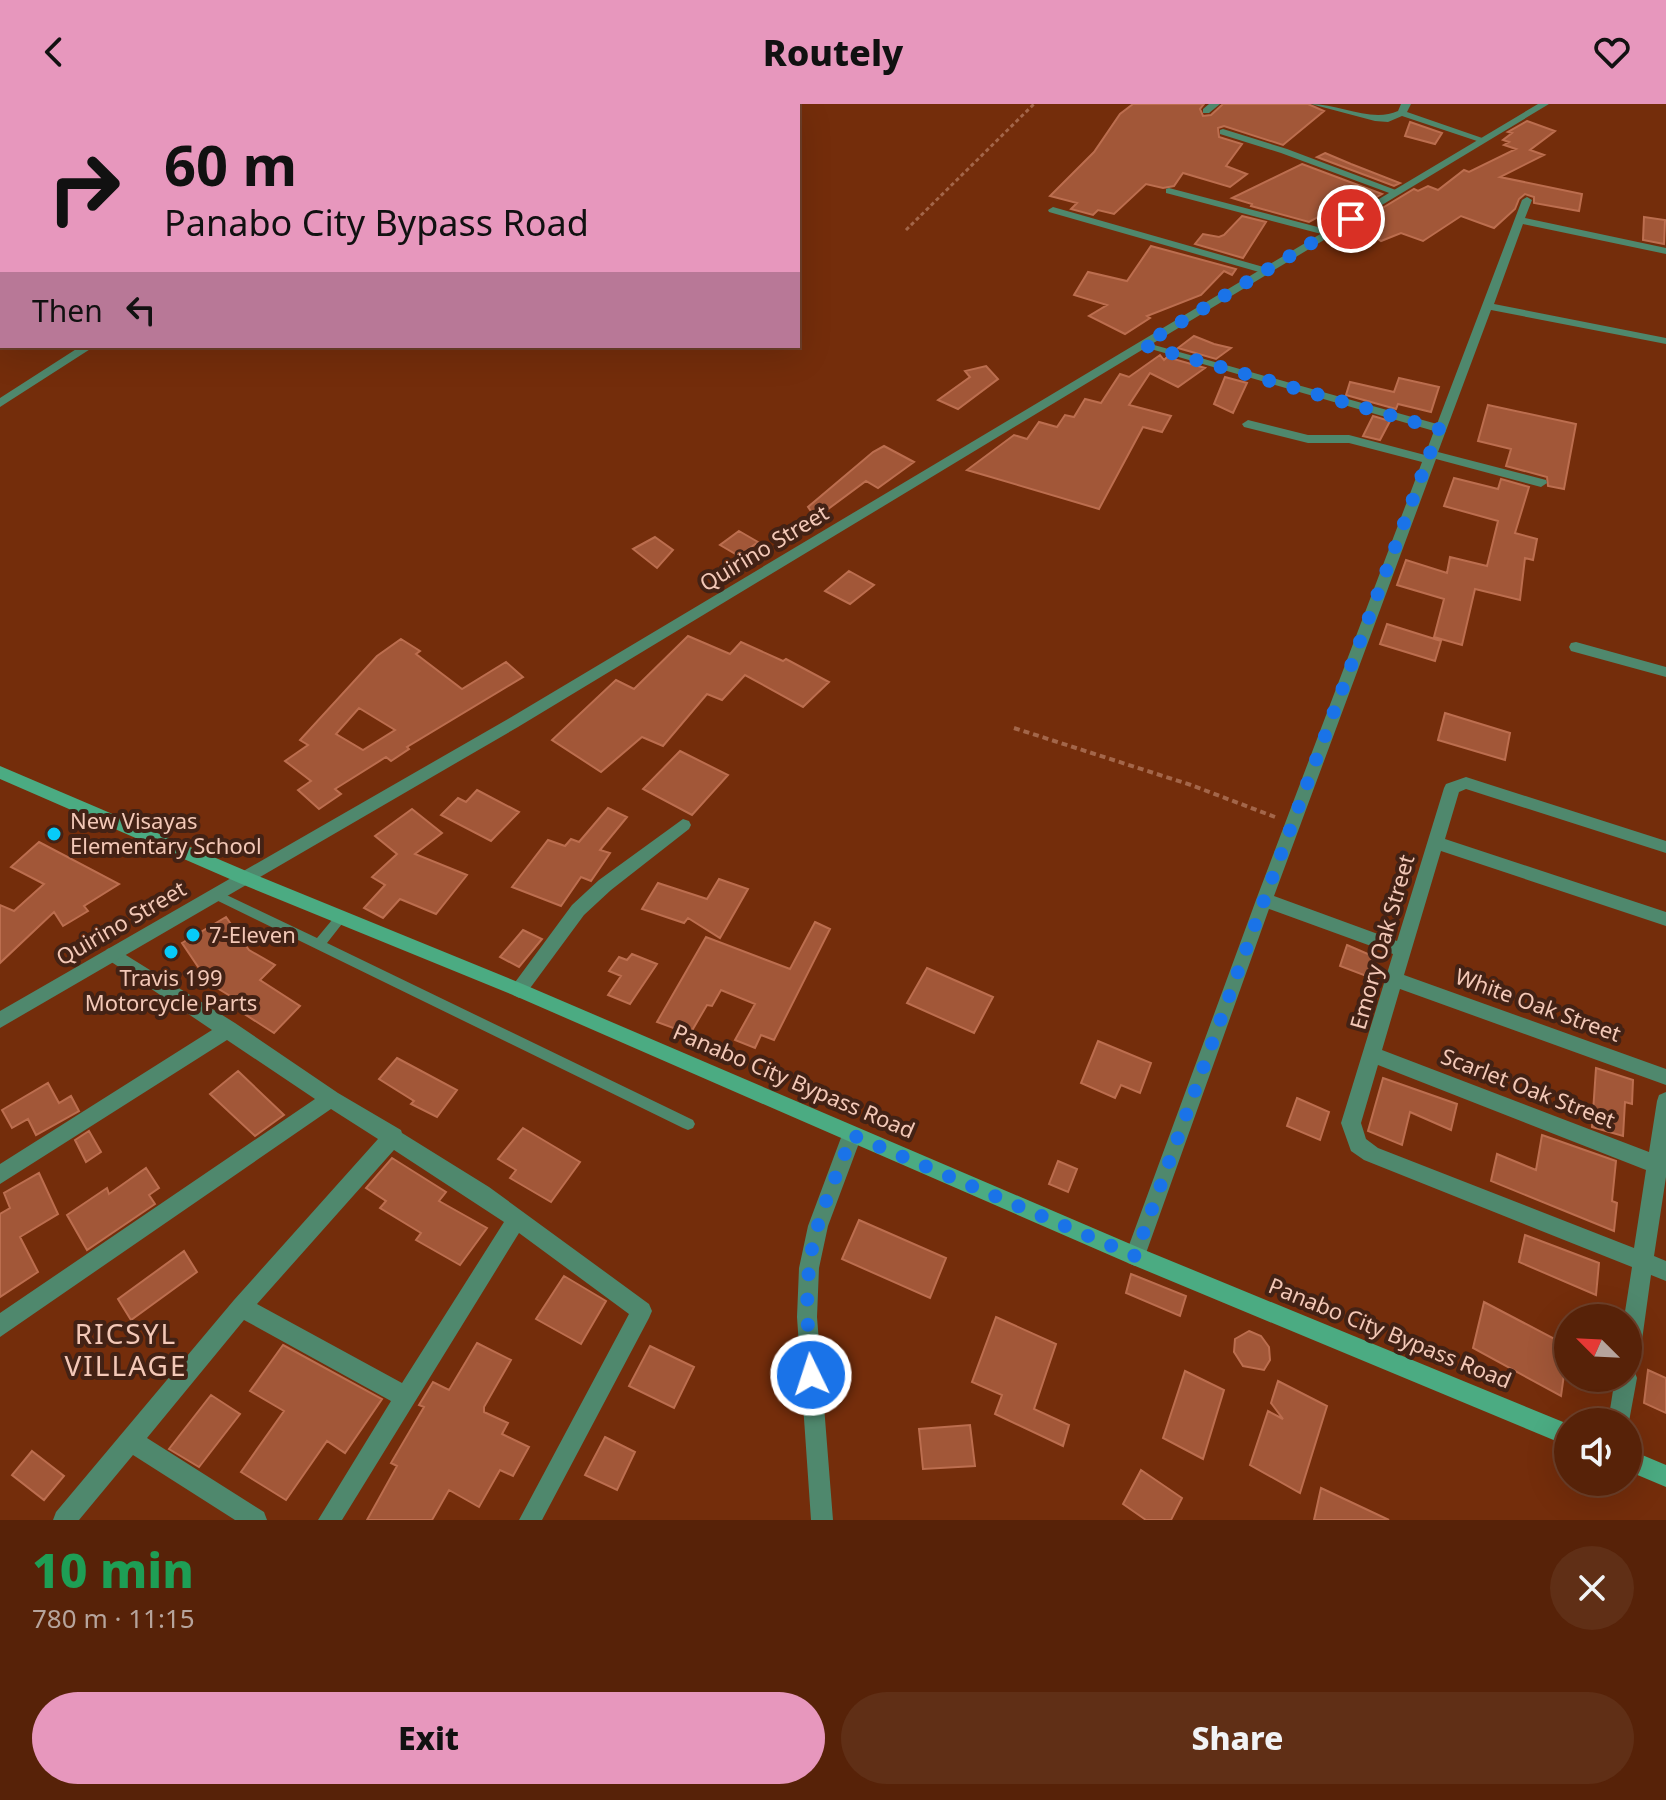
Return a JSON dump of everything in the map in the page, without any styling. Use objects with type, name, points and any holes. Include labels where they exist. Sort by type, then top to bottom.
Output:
[{"type":"main road","name":"Panabo City Bypass Road","points":[[0,772],[245,878],[519,990],[1135,1256],[1554,1429]]},
{"type":"main road","points":[[1642,1466],[1666,1476]]},
{"type":"street","points":[[1206,111],[1215,104]]},
{"type":"street","points":[[1316,104],[1388,119],[1404,108],[1483,140]]},
{"type":"street","name":"Quirino Street","points":[[0,1020],[513,723],[1544,104]]},
{"type":"street","points":[[1223,132],[1396,192]]},
{"type":"street","points":[[1169,191],[1329,233]]},
{"type":"street","points":[[1135,1256],[1292,823],[1527,200]]},
{"type":"street","points":[[1053,210],[1263,270]]},
{"type":"street","points":[[1520,220],[1666,251]]},
{"type":"street","points":[[1488,306],[1666,341]]},
{"type":"street","points":[[1143,345],[1439,429]]},
{"type":"street","points":[[0,403],[86,348]]},
{"type":"street","points":[[1248,424],[1298,438],[1349,439],[1541,483]]},
{"type":"street","points":[[1576,647],[1666,672]]},
{"type":"street","name":"Emory Oak Street","points":[[1642,1262],[1371,1154],[1358,1145],[1351,1123],[1449,793],[1458,784],[1466,783],[1666,847]]},
{"type":"street","points":[[519,990],[578,910],[605,885],[683,825]]},
{"type":"street","points":[[1434,842],[1666,919]]},
{"type":"street","points":[[1264,900],[1402,950]]},
{"type":"street","points":[[113,954],[331,1099],[482,1194],[642,1311],[530,1520]]},
{"type":"street","name":"White Oak Street","points":[[1394,979],[1666,1077]]},
{"type":"street","points":[[0,1175],[229,1029]]},
{"type":"street","name":"Scarlet Oak Street","points":[[1372,1054],[1662,1166]]},
{"type":"street","points":[[0,1326],[331,1099]]},
{"type":"street","points":[[1636,1304],[1662,1166],[1666,1101]]},
{"type":"street","points":[[822,1520],[807,1317],[809,1268],[818,1226],[852,1135]]},
{"type":"street","points":[[64,1520],[241,1307],[394,1136]]},
{"type":"street","points":[[329,1520],[516,1220]]},
{"type":"street","points":[[1642,1262],[1666,1271]]},
{"type":"street","points":[[241,1307],[406,1397]]},
{"type":"street","points":[[130,1440],[256,1520]]},
{"type":"lane","points":[[214,894],[688,1124]]},
{"type":"lane","points":[[319,945],[341,917]]},
{"type":"path","points":[[906,230],[1034,104]]},
{"type":"path","points":[[1014,728],[1151,772],[1292,823]]},
{"type":"building","points":[[1133,104],[1204,104],[1200,109],[1203,116],[1211,115],[1223,104],[1308,104],[1324,111],[1283,145],[1224,126],[1218,128],[1219,137],[1242,144],[1226,166],[1247,174],[1230,187],[1183,173],[1174,186],[1163,188],[1146,184],[1114,214],[1098,210],[1093,215],[1071,209],[1077,203],[1050,196],[1094,152],[1120,114]]},
{"type":"building","points":[[1527,121],[1555,131],[1530,150],[1544,155],[1500,177],[1582,194],[1579,211],[1534,203],[1534,197],[1525,194],[1515,209],[1494,228],[1461,216],[1423,241],[1401,233],[1381,241],[1356,224],[1414,189],[1418,191],[1428,186],[1438,190],[1464,170],[1469,172],[1516,149],[1504,145],[1509,142],[1503,140],[1512,133],[1508,132]]},
{"type":"building","points":[[1410,122],[1442,133],[1435,144],[1405,136]]},
{"type":"building","points":[[1325,153],[1400,183],[1394,186],[1317,157]]},
{"type":"building","points":[[1302,164],[1382,194],[1349,213],[1342,204],[1309,222],[1232,198]]},
{"type":"building","points":[[1242,216],[1266,222],[1243,258],[1195,244],[1203,234],[1224,235]]},
{"type":"building","points":[[1644,217],[1665,220],[1664,244],[1643,240]]},
{"type":"building","points":[[1151,246],[1236,269],[1232,275],[1224,271],[1201,295],[1147,316],[1150,318],[1125,334],[1089,316],[1107,305],[1074,295],[1088,272],[1127,281]]},
{"type":"building","points":[[1194,336],[1231,348],[1216,359],[1178,348]]},
{"type":"building","points":[[1160,355],[1164,360],[1167,357],[1205,368],[1178,387],[1150,373],[1129,405],[1171,416],[1162,432],[1143,427],[1099,509],[967,470],[1014,435],[1027,439],[1039,422],[1057,427],[1065,415],[1074,417],[1085,399],[1101,403],[1120,374],[1129,377]]},
{"type":"building","points":[[986,366],[998,379],[958,409],[938,400],[970,377],[965,371]]},
{"type":"building","points":[[1225,377],[1247,383],[1233,413],[1214,404]]},
{"type":"building","points":[[1399,378],[1439,387],[1431,412],[1398,404],[1396,409],[1346,395],[1350,382],[1394,392]]},
{"type":"building","points":[[1488,405],[1576,424],[1564,489],[1548,486],[1547,477],[1506,466],[1511,449],[1478,441]]},
{"type":"building","points":[[1373,416],[1390,421],[1380,440],[1363,436]]},
{"type":"building","points":[[884,446],[914,462],[878,488],[866,481],[816,518],[808,507]]},
{"type":"building","points":[[1454,478],[1498,489],[1501,479],[1529,487],[1515,533],[1537,539],[1533,560],[1525,558],[1520,600],[1475,589],[1462,645],[1434,637],[1444,599],[1397,585],[1406,560],[1447,573],[1450,557],[1487,566],[1498,521],[1444,506]]},
{"type":"building","points":[[739,531],[758,542],[739,556],[720,545]]},
{"type":"building","points":[[655,537],[673,550],[657,568],[633,549]]},
{"type":"building","points":[[849,571],[874,585],[850,604],[825,591]]},
{"type":"building","points":[[1387,624],[1441,641],[1435,661],[1380,644]]},
{"type":"building","points":[[688,636],[730,654],[741,642],[783,661],[786,659],[829,682],[803,707],[745,675],[722,700],[707,694],[663,746],[642,737],[601,772],[552,740],[616,680],[634,689]]},
{"type":"building","points":[[401,639],[420,651],[416,654],[462,689],[506,662],[523,677],[407,747],[409,749],[391,761],[386,757],[335,789],[341,794],[319,809],[298,790],[311,781],[285,761],[308,745],[300,740],[377,656]],"holes":[[[359,708],[395,730],[363,750],[336,734]]]},
{"type":"building","points":[[1445,713],[1510,733],[1505,760],[1438,740]]},
{"type":"building","points":[[680,751],[728,775],[692,815],[643,789]]},
{"type":"building","points":[[477,790],[519,812],[491,841],[441,815],[458,798],[466,802]]},
{"type":"building","points":[[608,808],[627,817],[600,850],[610,853],[591,881],[581,877],[561,906],[512,887],[548,840],[565,846],[571,839],[579,842]]},
{"type":"building","points":[[412,809],[442,833],[415,854],[467,875],[436,914],[400,899],[383,918],[364,908],[385,885],[372,877],[397,854],[375,836]]},
{"type":"building","points":[[39,842],[119,884],[84,906],[88,911],[63,926],[54,912],[0,963],[0,905],[14,911],[44,884],[11,867]]},
{"type":"building","points":[[719,879],[748,889],[720,938],[688,918],[684,923],[642,909],[658,883],[707,899]]},
{"type":"building","points":[[226,917],[249,950],[275,965],[260,980],[300,1006],[274,1033],[235,1008],[240,1002],[209,983],[182,943]]},
{"type":"building","points":[[815,922],[830,929],[774,1040],[761,1035],[755,1048],[735,1040],[755,1004],[721,990],[712,1006],[707,1005],[690,1034],[657,1022],[706,937],[790,969]]},
{"type":"building","points":[[523,930],[542,939],[519,967],[500,957]]},
{"type":"building","points":[[1347,945],[1375,957],[1369,977],[1340,966]]},
{"type":"building","points":[[632,954],[657,964],[630,1004],[608,995],[621,976],[609,971],[619,957],[627,960]]},
{"type":"building","points":[[927,968],[993,997],[974,1033],[907,1003]]},
{"type":"building","points":[[1098,1041],[1151,1063],[1140,1093],[1121,1085],[1115,1098],[1081,1083]]},
{"type":"building","points":[[397,1058],[457,1090],[437,1117],[411,1104],[414,1101],[379,1079]]},
{"type":"building","points":[[1596,1068],[1633,1080],[1632,1104],[1625,1102],[1623,1136],[1592,1127]]},
{"type":"building","points":[[238,1071],[284,1115],[255,1136],[210,1094]]},
{"type":"building","points":[[1383,1078],[1457,1104],[1451,1130],[1410,1112],[1402,1145],[1368,1131]]},
{"type":"building","points":[[48,1083],[59,1103],[71,1096],[79,1111],[36,1135],[28,1119],[12,1128],[2,1110]]},
{"type":"building","points":[[1297,1098],[1329,1112],[1320,1140],[1287,1126]]},
{"type":"building","points":[[523,1128],[580,1162],[551,1202],[510,1178],[516,1170],[498,1159]]},
{"type":"building","points":[[89,1131],[101,1152],[86,1162],[75,1140]]},
{"type":"building","points":[[1542,1135],[1616,1161],[1612,1201],[1617,1203],[1614,1231],[1491,1181],[1497,1154],[1536,1170]]},
{"type":"building","points":[[392,1158],[446,1192],[439,1201],[487,1228],[460,1265],[416,1240],[421,1233],[380,1208],[386,1201],[366,1188]]},
{"type":"building","points":[[1058,1161],[1077,1169],[1068,1192],[1049,1184]]},
{"type":"building","points":[[146,1168],[159,1188],[149,1195],[155,1204],[87,1250],[67,1215],[107,1188],[109,1194]]},
{"type":"building","points":[[39,1173],[58,1214],[20,1237],[38,1272],[0,1297],[0,1214],[10,1208],[4,1193]]},
{"type":"building","points":[[859,1220],[946,1258],[930,1298],[842,1259]]},
{"type":"building","points":[[1525,1235],[1599,1263],[1596,1295],[1519,1262]]},
{"type":"building","points":[[184,1251],[197,1272],[131,1320],[118,1299]]},
{"type":"building","points":[[1131,1274],[1186,1296],[1180,1316],[1126,1293]]},
{"type":"building","points":[[564,1276],[606,1301],[581,1344],[536,1319]]},
{"type":"building","points":[[1484,1302],[1554,1339],[1554,1392],[1562,1392],[1561,1396],[1473,1348]]},
{"type":"building","points":[[996,1317],[1056,1344],[1034,1409],[1069,1425],[1063,1446],[995,1414],[1002,1395],[972,1382]]},
{"type":"building","points":[[1249,1331],[1261,1336],[1269,1347],[1270,1360],[1264,1370],[1243,1366],[1234,1352],[1235,1339]]},
{"type":"building","points":[[477,1343],[511,1360],[484,1412],[508,1423],[502,1434],[529,1447],[513,1476],[500,1470],[479,1507],[449,1490],[432,1520],[367,1520],[397,1466],[391,1463],[424,1407],[419,1405],[433,1382],[449,1390]]},
{"type":"building","points":[[283,1345],[382,1399],[345,1453],[327,1441],[286,1500],[241,1472],[284,1411],[250,1391]]},
{"type":"building","points":[[650,1346],[694,1367],[674,1408],[629,1386]]},
{"type":"building","points":[[1648,1370],[1666,1378],[1666,1413],[1644,1403]]},
{"type":"building","points":[[1185,1371],[1224,1390],[1203,1459],[1163,1438]]},
{"type":"building","points":[[1278,1381],[1327,1406],[1300,1493],[1250,1465],[1268,1411],[1283,1419],[1271,1403]]},
{"type":"building","points":[[211,1395],[240,1414],[199,1467],[169,1449]]},
{"type":"building","points":[[970,1425],[975,1466],[923,1469],[919,1429]]},
{"type":"building","points":[[605,1437],[635,1452],[617,1490],[585,1475]]},
{"type":"building","points":[[32,1451],[64,1476],[44,1500],[12,1475]]},
{"type":"building","points":[[1141,1470],[1182,1498],[1171,1520],[1146,1520],[1123,1504]]},
{"type":"building","points":[[1321,1488],[1389,1520],[1314,1520]]},
{"type":"place","name":"New Visayas Elementary School","points":[[54,834]]},
{"type":"place","name":"7-Eleven","points":[[193,935]]},
{"type":"place","name":"Travis 199 Motorcycle Parts","points":[[171,952]]},
{"type":"district","name":"RICSYL VILLAGE","points":[[126,1350]]},
{"type":"route","points":[[811,1375],[807,1317],[809,1268],[818,1226],[852,1135],[1135,1256],[1439,429],[1143,345],[1351,219]]}]
